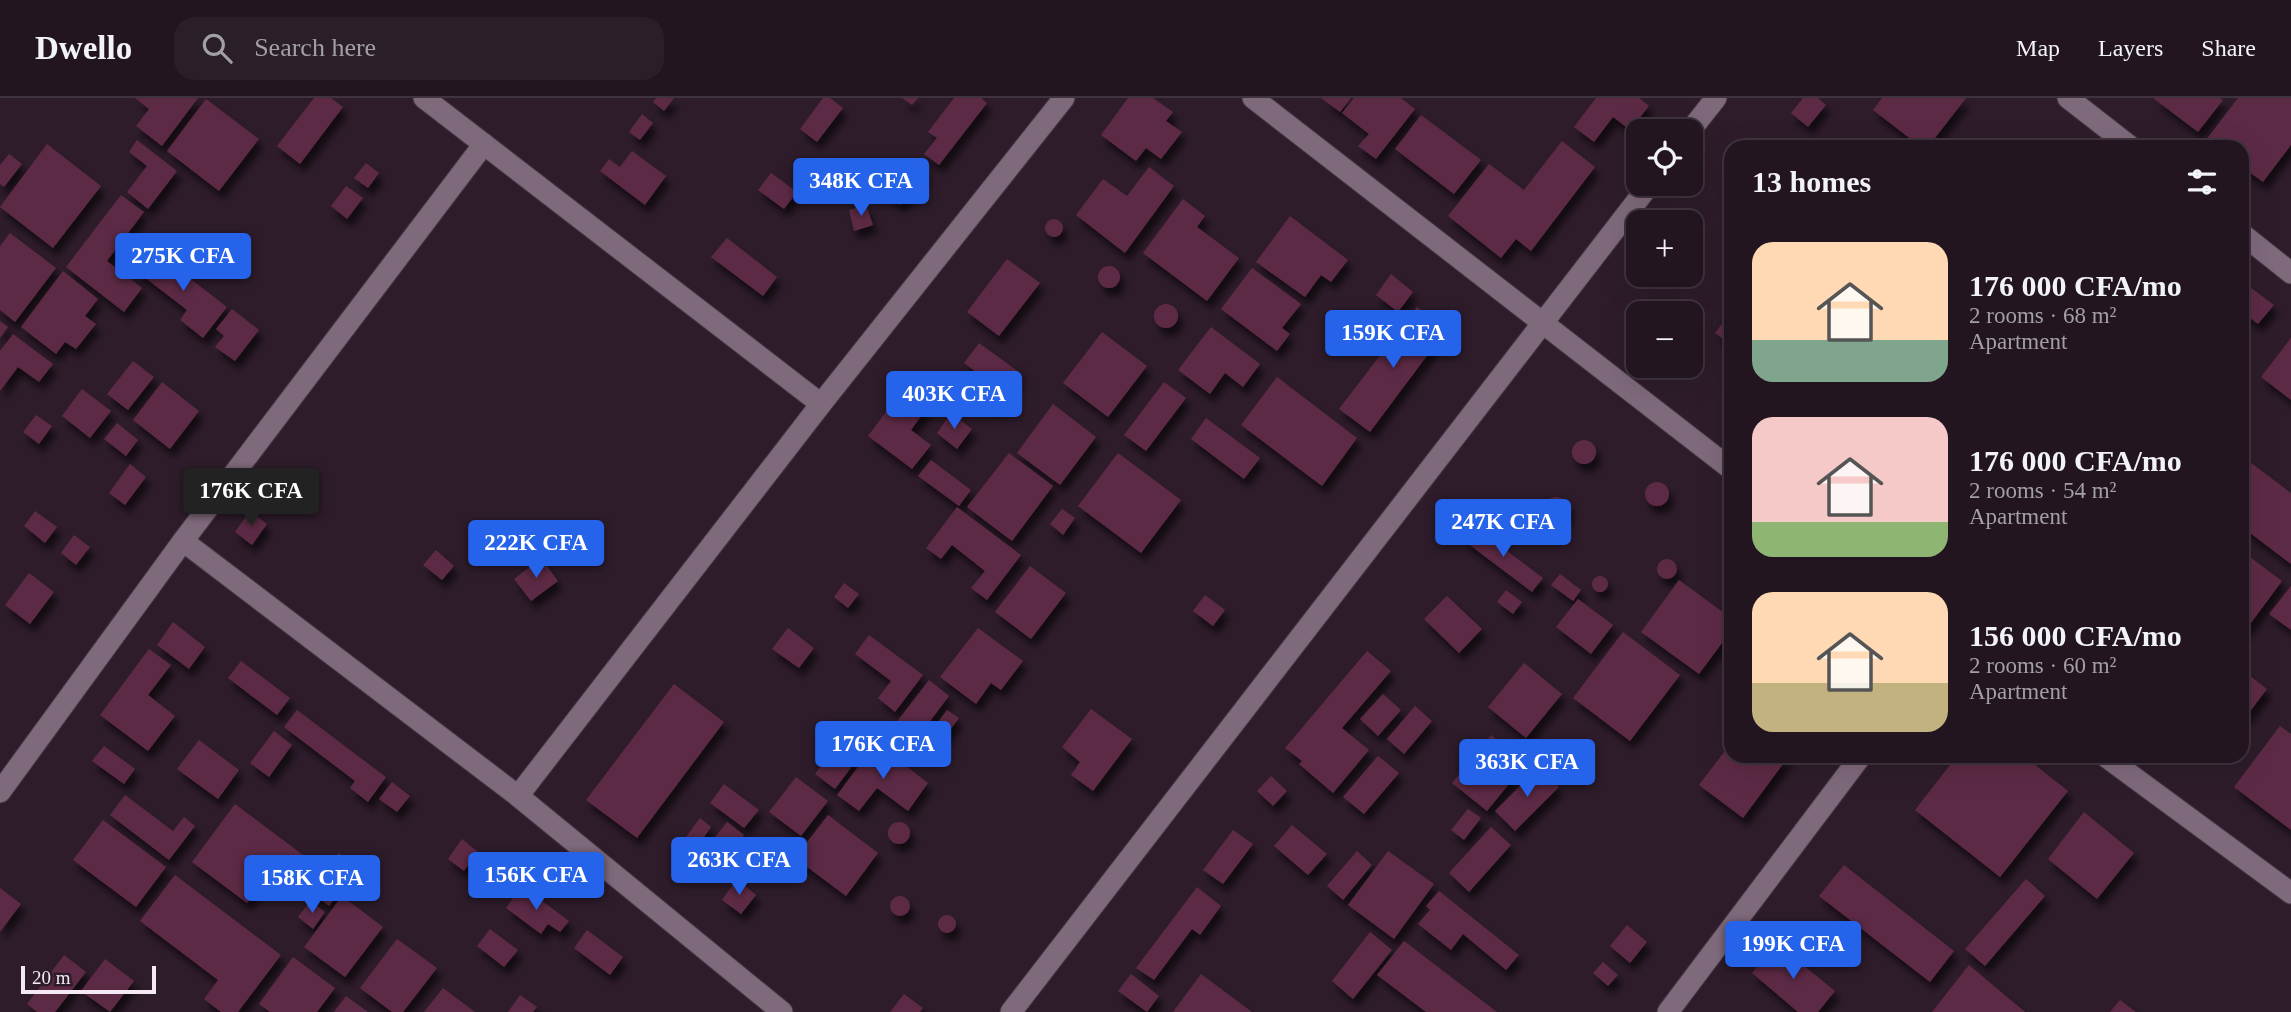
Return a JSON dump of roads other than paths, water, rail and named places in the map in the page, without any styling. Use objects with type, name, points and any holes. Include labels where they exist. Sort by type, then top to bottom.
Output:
[{"type":"street","points":[[424,98],[821,404]]},
{"type":"street","points":[[518,796],[821,404],[1064,98]]},
{"type":"street","points":[[1253,98],[1544,321],[1724,463]]},
{"type":"street","points":[[1699,119],[1716,98]]},
{"type":"street","points":[[2068,98],[2122,140]]},
{"type":"street","points":[[0,792],[183,541],[484,144]]},
{"type":"street","points":[[1011,1012],[1641,196]]},
{"type":"street","points":[[2249,240],[2291,273]]},
{"type":"street","points":[[183,541],[518,796],[782,1012]]},
{"type":"street","points":[[1668,1012],[1856,763]]},
{"type":"street","points":[[2115,763],[2291,893]]}]
